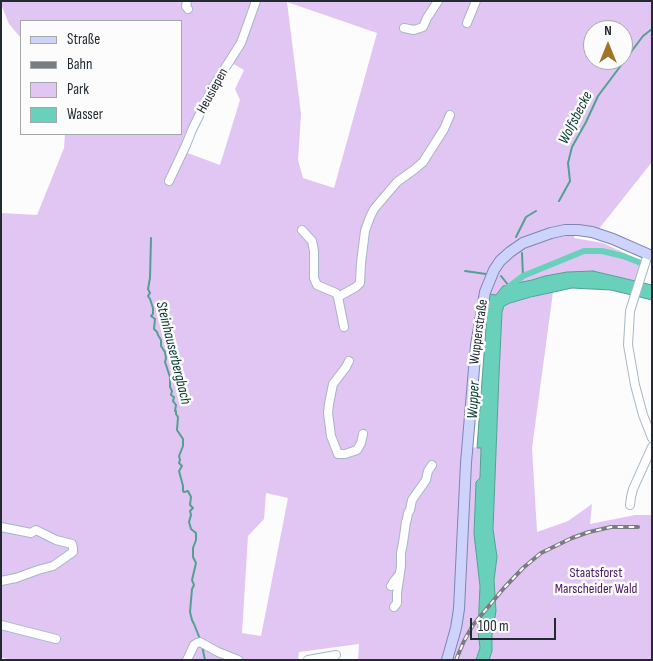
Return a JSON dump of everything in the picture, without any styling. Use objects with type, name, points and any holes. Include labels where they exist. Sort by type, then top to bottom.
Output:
[{"type":"main road","name":"Wupperstraße","points":[[447,660],[459,609],[466,463],[476,345],[485,292],[492,274],[500,261],[516,247],[538,237],[558,231],[578,230],[592,232],[650,255]]},
{"type":"street","name":"Heusiepen","points":[[169,182],[213,87],[240,43],[256,1]]},
{"type":"street","points":[[404,28],[414,30],[423,27],[438,1]]},
{"type":"street","points":[[467,23],[476,1]]},
{"type":"street","points":[[338,297],[360,283],[364,237],[374,209],[397,182],[423,162],[444,129],[450,115]]},
{"type":"street","points":[[302,230],[312,241],[314,278],[317,285],[336,293],[344,327]]},
{"type":"street","points":[[650,255],[630,311],[628,345],[635,385],[643,415],[652,438]]},
{"type":"street","points":[[349,361],[333,384],[329,404],[328,413],[332,436],[338,454],[357,450],[363,434]]},
{"type":"street","points":[[630,505],[630,496],[652,447]]},
{"type":"street","points":[[394,607],[397,603],[396,593],[401,566],[400,553],[408,513],[411,503],[426,480],[432,465]]},
{"type":"street","points":[[1,527],[31,533],[36,530],[56,540],[72,544],[73,548],[73,552],[53,566],[1,581]]},
{"type":"street","points":[[391,586],[399,575]]},
{"type":"street","points":[[1,625],[56,639]]},
{"type":"street","points":[[187,660],[194,645],[200,642],[238,660]]},
{"type":"street","points":[[308,660],[336,655]]},
{"type":"green space","points":[[1,1],[652,1],[652,162],[598,230],[575,227],[574,238],[603,243],[641,261],[635,281],[593,271],[567,272],[545,276],[496,295],[491,294],[489,304],[482,306],[468,447],[481,448],[480,479],[476,483],[474,534],[480,586],[478,631],[480,648],[476,660],[358,660],[359,644],[299,652],[298,660],[189,660],[201,641],[185,660],[10,660],[1,657],[1,213],[37,215],[64,148],[65,135],[182,135],[182,20],[20,20],[20,37],[9,24]],"holes":[[[287,2],[377,33],[334,188],[303,178],[298,160],[301,114]],[[230,62],[244,70],[235,89],[240,100],[220,165],[185,152],[215,85]],[[266,493],[288,498],[261,636],[242,633],[248,536],[264,519]]]},
{"type":"green space","name":"Staatsforst Marscheider Wald","points":[[553,292],[532,448],[537,532],[568,521],[592,504],[590,524],[635,515],[652,515],[652,660],[489,660],[492,651],[492,635],[496,610],[494,580],[497,557],[493,529],[502,312],[504,306],[510,303]]},
{"type":"water","points":[[593,271],[652,285],[652,300],[611,290],[572,288],[510,303],[504,306],[502,312],[493,529],[497,557],[494,580],[496,611],[492,635],[492,651],[489,660],[476,660],[480,648],[478,631],[480,586],[474,534],[476,482],[480,478],[481,448],[477,448],[490,294],[496,295],[503,286],[545,276],[567,272]]},
{"type":"waterway","name":"Wolfsbecke","points":[[559,201],[570,181],[568,163],[572,147],[598,96],[643,36],[652,29]]},
{"type":"waterway","points":[[516,237],[526,217],[536,211]]},
{"type":"waterway","name":"Steinhauserbergbach","points":[[151,238],[148,289],[150,293],[148,296],[153,308],[151,316],[155,319],[154,329],[161,340],[161,346],[165,352],[165,362],[172,391],[171,395],[174,397],[173,401],[176,405],[175,411],[178,417],[177,430],[183,439],[183,446],[179,456],[179,463],[182,466],[179,471],[183,491],[188,491],[191,497],[190,505],[193,508],[190,511],[189,522],[191,529],[196,533],[193,548],[193,557],[196,563],[192,580],[194,585],[190,612],[200,639]]},
{"type":"waterway","points":[[506,289],[523,276],[584,251],[602,251],[641,263]]},
{"type":"waterway","points":[[522,253],[523,276]]},
{"type":"waterway","points":[[465,271],[486,274]]},
{"type":"waterway","points":[[501,276],[509,286]]},
{"type":"waterway","name":"Steinhauserbergbach","points":[[202,646],[205,660]]},
{"type":"railway","points":[[456,660],[473,625],[504,588],[541,553],[589,532],[611,527],[638,527]]},
{"type":"water label","name":"Wupper","points":[[474,400]]}]
